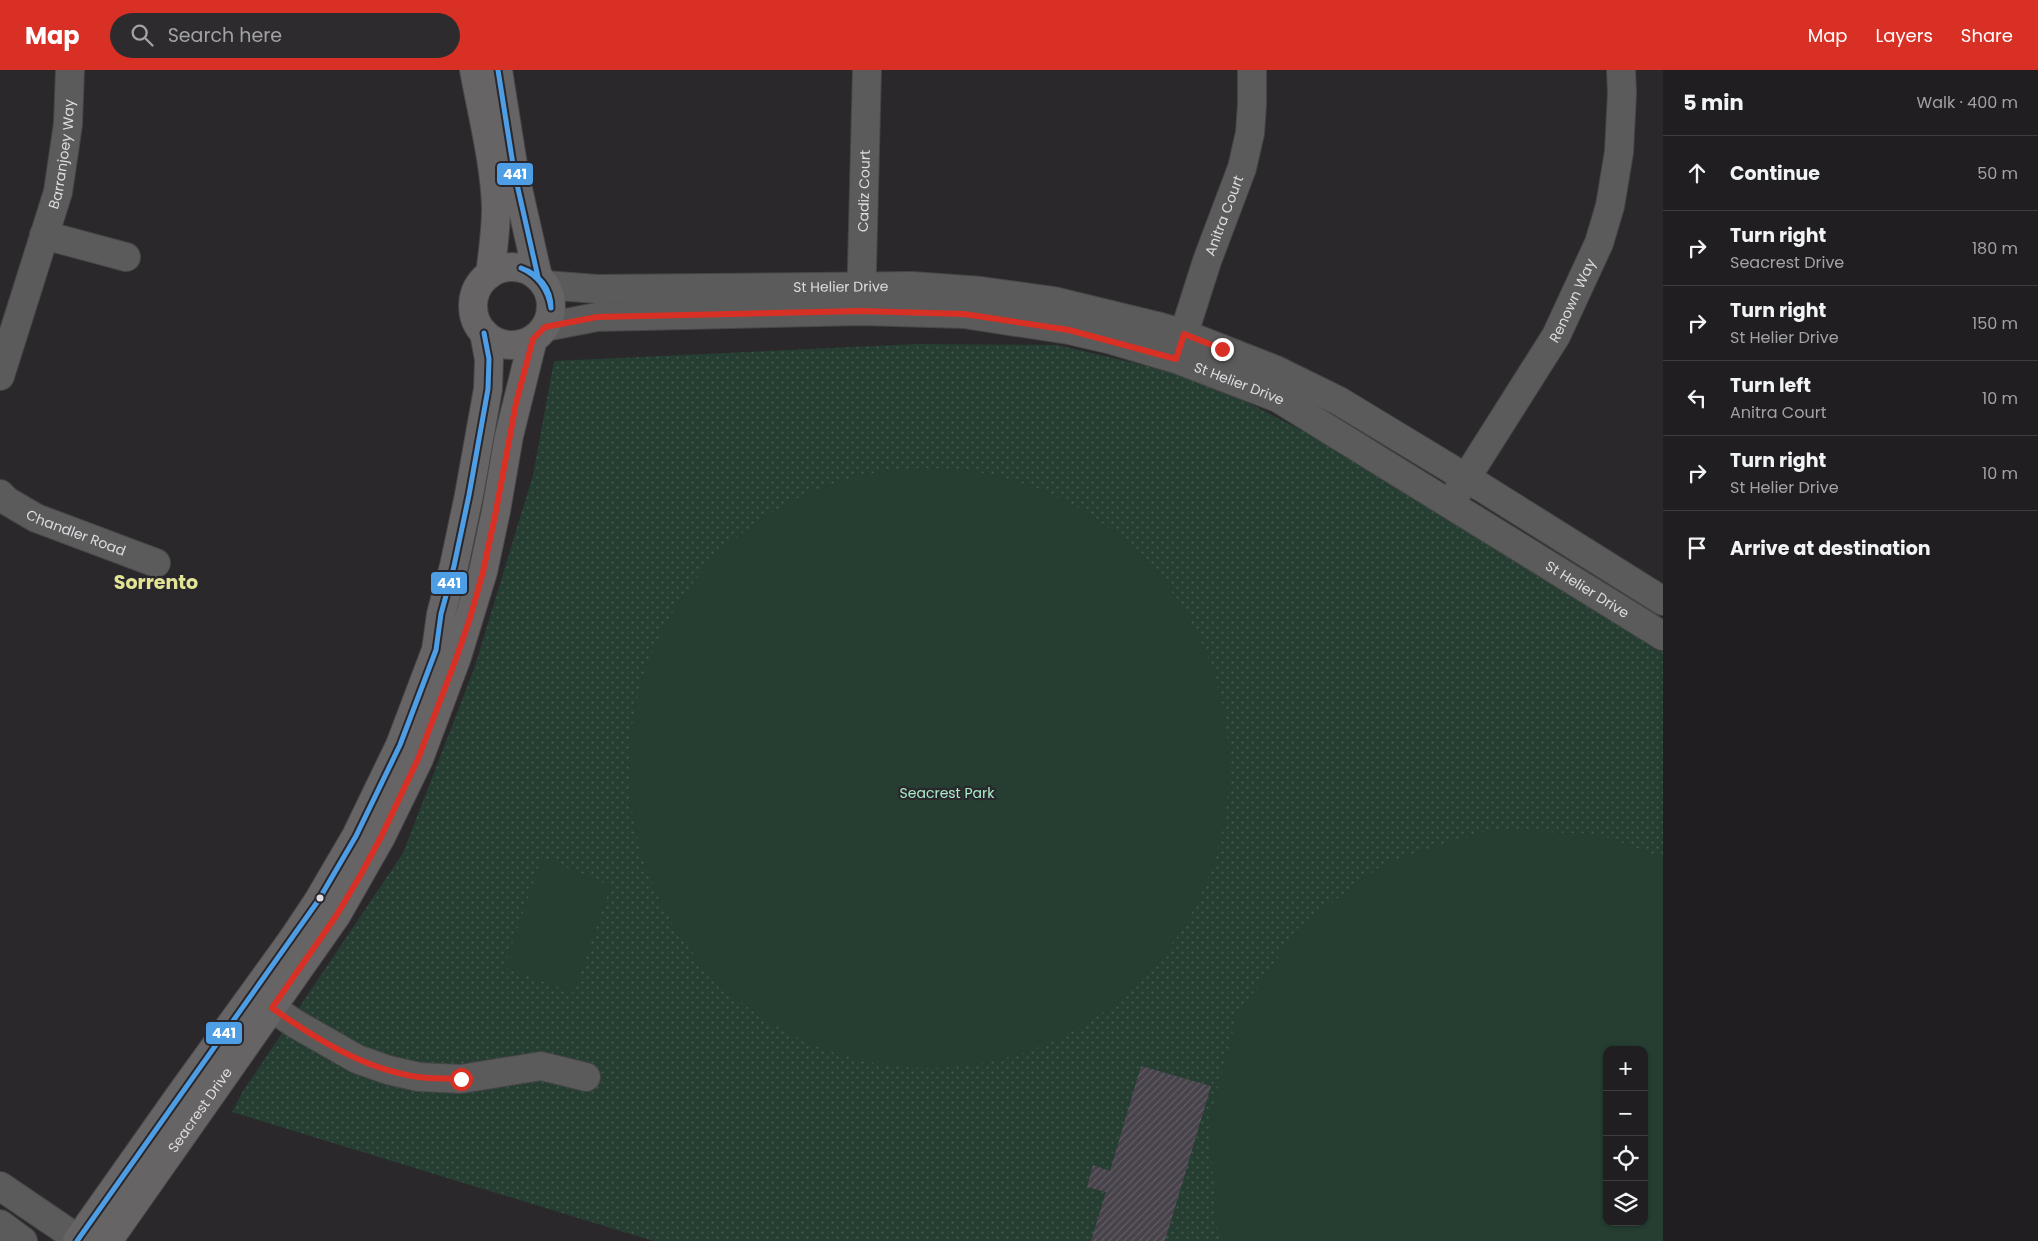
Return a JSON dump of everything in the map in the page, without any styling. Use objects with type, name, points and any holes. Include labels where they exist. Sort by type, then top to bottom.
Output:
[{"type":"main road","points":[[474,70],[491,165],[496,206],[490,274]]},
{"type":"main road","points":[[498,70],[514,172],[542,281],[549,295],[551,306],[539,333],[512,345],[497,342],[484,333],[476,321],[473,309],[474,295],[480,283],[490,274],[506,267],[523,268],[542,281]]},
{"type":"main road","name":"Seacrest Drive","points":[[79,1240],[184,1088],[292,940],[318,901],[356,836],[400,745],[436,650],[441,614],[454,566],[469,495],[488,389],[489,359],[484,333]]},
{"type":"main road","name":"Seacrest Drive","points":[[108,1241],[336,916],[381,837],[422,750],[457,656],[483,572],[516,403],[539,333]]},
{"type":"street","name":"Barranjoey Way","points":[[0,376],[58,192],[68,124],[70,70]]},
{"type":"street","name":"Cadiz Court","points":[[861,299],[867,70]]},
{"type":"street","name":"Anitra Court","points":[[1180,346],[1208,261],[1242,168],[1250,133],[1252,70]]},
{"type":"street","name":"Renown Way","points":[[1450,504],[1556,336],[1599,243],[1610,206],[1619,152],[1622,93],[1621,70]]},
{"type":"street","points":[[44,235],[126,257]]},
{"type":"street","name":"St Helier Drive","points":[[542,281],[597,289],[861,299]]},
{"type":"street","name":"St Helier Drive","points":[[539,333],[597,317],[861,299],[912,286],[981,291],[1054,301],[1125,317],[1278,398],[1663,636]]},
{"type":"street","name":"St Helier Drive","points":[[1180,346],[1276,370],[1339,401],[1663,600]]},
{"type":"street","name":"Chandler Road","points":[[0,494],[7,502],[36,518],[156,563]]},
{"type":"street","points":[[272,1008],[294,1023],[357,1059],[388,1070],[419,1077],[461,1079],[541,1066],[586,1077]]},
{"type":"street","points":[[0,1186],[79,1240]]},
{"type":"street","points":[[0,1224],[23,1241]]},
{"type":"green space","name":"Seacrest Park","points":[[917,344],[1057,345],[1203,379],[1381,472],[1663,652],[1663,1241],[653,1241],[232,1112],[243,1091],[403,853],[474,669],[533,475],[554,361]]},
{"type":"green space","points":[[929,468],[958,469],[988,474],[1044,491],[1096,518],[1141,556],[1179,601],[1206,653],[1223,709],[1228,739],[1228,797],[1223,827],[1206,883],[1179,935],[1141,980],[1096,1018],[1044,1045],[988,1062],[958,1067],[929,1068],[900,1067],[870,1062],[814,1045],[762,1018],[717,980],[679,935],[652,883],[635,827],[630,797],[629,768],[630,739],[635,709],[652,653],[679,601],[717,556],[762,518],[814,491],[870,474],[900,469]]},
{"type":"green space","points":[[1489,830],[1598,834],[1663,858],[1663,1241],[1222,1241],[1217,1228],[1209,1121],[1237,1016],[1299,927],[1385,863]]},
{"type":"green space","points":[[542,857],[611,886],[573,993],[504,967]]},
{"type":"building","points":[[1141,1066],[1211,1086],[1165,1241],[1091,1241],[1106,1192],[1087,1187],[1093,1165],[1110,1171]]},
{"type":"transit line","name":"441","points":[[498,70],[514,171],[538,277]]},
{"type":"transit line","name":"441","points":[[521,268],[533,274],[543,283],[549,294],[551,308]]},
{"type":"transit line","name":"441","points":[[521,268],[533,275],[542,284],[548,295],[551,308]]},
{"type":"transit line","name":"441","points":[[77,1241],[318,901],[356,836],[400,745],[436,650],[441,614],[454,566],[469,495],[488,389],[489,359],[484,333]]},
{"type":"district","name":"Sorrento","points":[[156,582]]},
{"type":"route","points":[[461,1079],[419,1077],[388,1070],[357,1059],[294,1023],[272,1008],[336,916],[360,876],[418,759],[470,618],[483,572],[516,403],[533,339],[545,327],[597,317],[861,311],[964,314],[1069,330],[1112,340],[1176,359],[1184,334],[1222,349]]}]
